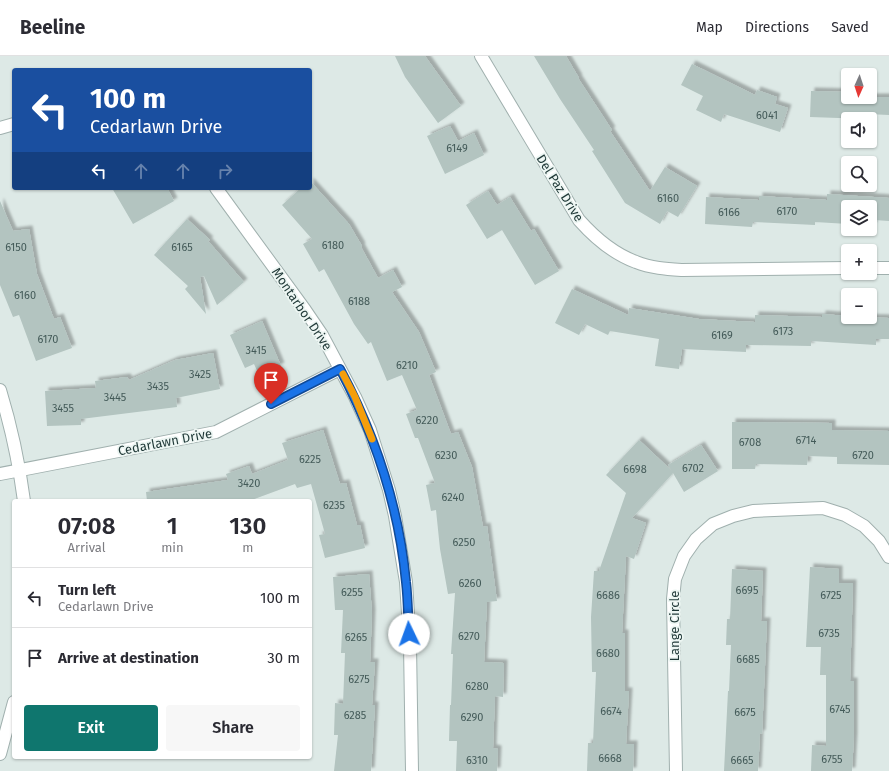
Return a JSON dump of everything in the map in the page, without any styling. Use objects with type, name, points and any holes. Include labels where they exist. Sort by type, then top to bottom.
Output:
[{"type":"street","name":"Del Paz Drive","points":[[481,56],[579,220],[594,237],[616,252],[637,263],[659,268],[682,270],[841,268]]},
{"type":"street","points":[[0,128],[12,125]]},
{"type":"street","name":"Montarbor Drive","points":[[217,190],[322,335],[355,397],[370,430],[389,490],[402,552],[406,582],[410,645],[412,771]]},
{"type":"street","points":[[877,268],[889,268]]},
{"type":"street","name":"Cedarlawn Drive","points":[[0,474],[216,432],[340,369]]},
{"type":"street","points":[[0,390],[11,427],[20,470],[24,499]]},
{"type":"street","name":"Lange Circle","points":[[676,771],[673,599],[675,579],[684,556],[696,539],[713,524],[739,514],[753,511],[823,508],[845,514],[864,526],[879,541],[889,557]]},
{"type":"street","points":[[0,754],[12,709]]},
{"type":"building","points":[[395,56],[425,56],[461,106],[438,123],[405,77]]},
{"type":"building","points":[[534,56],[566,56],[578,78],[612,130],[610,131],[650,191],[665,167],[697,186],[678,217],[667,211],[660,224],[625,203],[592,151],[594,150],[560,99]]},
{"type":"building","points":[[692,64],[755,95],[757,90],[777,97],[775,104],[788,108],[780,132],[724,114],[721,122],[696,110],[703,96],[681,85]]},
{"type":"building","points":[[811,91],[841,92],[841,104],[877,104],[877,97],[889,97],[889,115],[877,114],[877,112],[841,112],[841,118],[810,117]]},
{"type":"building","points":[[450,126],[458,141],[474,133],[484,155],[445,174],[427,136]]},
{"type":"building","points":[[312,183],[349,224],[378,278],[393,270],[402,287],[392,292],[419,332],[436,372],[429,375],[451,434],[458,432],[472,467],[483,527],[487,526],[497,601],[487,602],[484,662],[504,663],[503,697],[495,696],[493,748],[498,749],[497,771],[456,771],[457,741],[449,741],[453,654],[451,654],[455,593],[448,594],[440,549],[436,510],[431,511],[426,485],[435,483],[418,438],[415,438],[406,414],[417,410],[402,375],[387,381],[371,342],[368,344],[354,324],[324,269],[319,272],[303,244],[312,239],[282,205],[299,190],[312,190]]},
{"type":"building","points":[[113,190],[168,190],[174,201],[133,224]]},
{"type":"building","points":[[488,191],[497,205],[510,197],[531,231],[534,229],[559,271],[535,285],[502,230],[487,239],[466,205]]},
{"type":"building","points":[[827,194],[889,198],[889,221],[877,220],[877,200],[841,200],[841,224],[815,222],[815,225],[753,222],[752,227],[705,224],[706,197],[759,200],[759,196],[827,200]]},
{"type":"building","points":[[0,201],[13,231],[29,229],[37,274],[54,319],[60,317],[72,348],[36,361],[19,315],[13,317],[0,285]]},
{"type":"building","points":[[187,219],[210,240],[208,241],[244,282],[217,305],[204,276],[200,277],[206,314],[185,289],[188,286],[154,255]]},
{"type":"building","points":[[572,289],[628,315],[629,308],[699,319],[755,322],[755,315],[822,317],[822,314],[841,315],[841,324],[877,324],[877,318],[889,318],[889,339],[876,339],[876,345],[811,341],[811,346],[746,345],[746,352],[682,349],[679,369],[655,366],[659,339],[610,331],[608,335],[585,324],[579,335],[555,323]]},
{"type":"building","points":[[262,321],[281,366],[259,375],[254,364],[245,368],[230,335]]},
{"type":"building","points":[[213,353],[220,389],[176,398],[177,407],[81,419],[81,425],[47,426],[45,391],[96,388],[95,381],[127,377],[129,380],[175,360]]},
{"type":"building","points":[[732,422],[832,423],[832,430],[889,431],[889,465],[837,464],[837,457],[808,456],[807,465],[756,464],[755,469],[732,469]]},
{"type":"building","points":[[323,430],[340,484],[346,483],[357,525],[360,525],[365,548],[325,558],[319,535],[325,534],[311,484],[297,488],[295,484],[254,499],[147,499],[146,492],[228,480],[226,474],[249,466],[252,474],[288,460],[282,443]]},
{"type":"building","points":[[639,440],[672,471],[668,465],[701,445],[718,471],[684,492],[673,473],[632,518],[646,523],[634,559],[626,556],[622,633],[625,633],[625,691],[629,691],[626,744],[634,744],[633,771],[587,771],[588,743],[593,743],[596,672],[592,672],[591,617],[594,571],[599,571],[626,493],[606,475]]},
{"type":"building","points":[[810,567],[839,569],[839,583],[853,583],[850,681],[854,681],[854,736],[852,771],[811,771],[812,745],[826,746],[826,675],[820,675],[821,647],[806,647]]},
{"type":"building","points":[[732,569],[763,571],[761,621],[767,621],[762,734],[760,733],[758,771],[724,771],[731,645],[726,645],[727,619],[730,619]]},
{"type":"building","points":[[369,574],[372,613],[370,662],[375,662],[372,705],[375,705],[371,771],[334,771],[338,735],[334,735],[335,703],[343,704],[345,653],[341,653],[343,610],[335,610],[333,577]]},
{"type":"slow traffic","points":[[343,374],[370,430],[372,439]]},
{"type":"route","points":[[271,404],[340,369],[370,430],[389,490],[402,552],[406,582],[409,634]]}]
